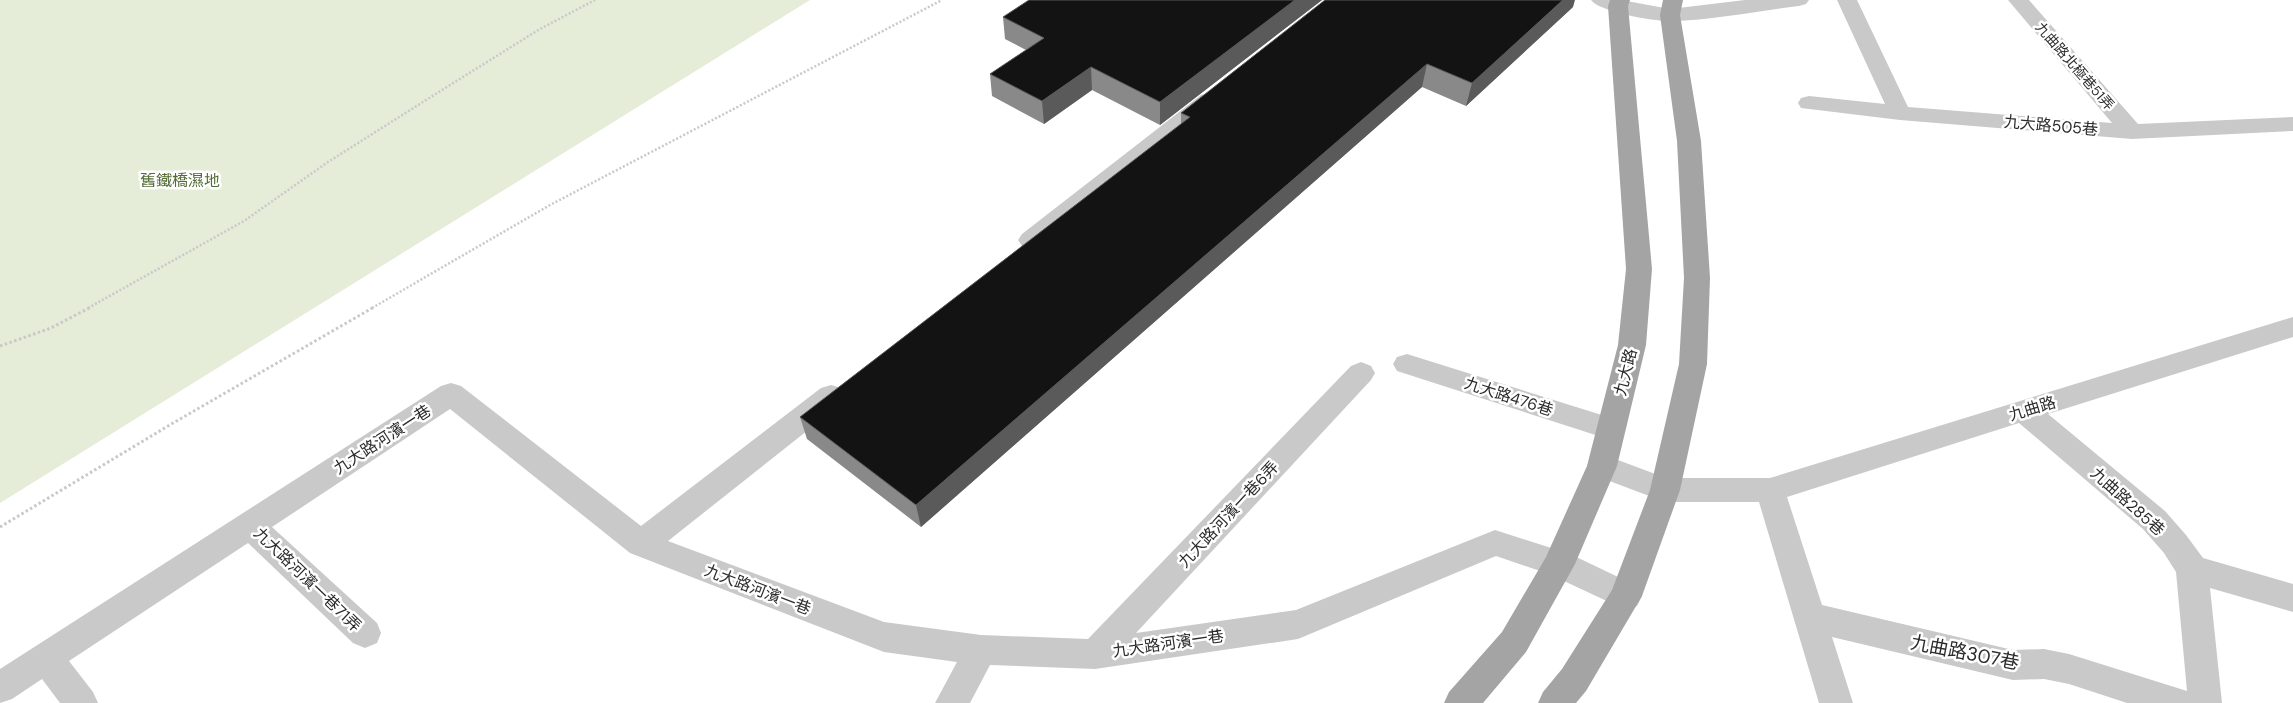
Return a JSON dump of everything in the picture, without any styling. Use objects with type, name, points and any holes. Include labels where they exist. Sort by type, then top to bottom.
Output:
[{"type":"main road","name":"九大路","points":[[1461,703],[1514,642],[1560,564],[1602,466],[1632,345],[1639,269],[1613,2]]},
{"type":"main road","points":[[1556,703],[1574,680],[1626,596],[1665,490],[1693,364],[1698,278],[1689,141],[1672,8]]},
{"type":"street","points":[[1613,2],[1672,8],[1799,0]]},
{"type":"street","points":[[1847,0],[1900,113]]},
{"type":"street","name":"九曲路北極巷51弄","points":[[2018,0],[2132,132]]},
{"type":"street","points":[[1009,257],[1228,86]]},
{"type":"street","name":"九大路505巷","points":[[1809,103],[1900,113],[2132,132],[2293,124]]},
{"type":"street","name":"九曲路","points":[[1602,466],[1665,490],[1770,490],[2293,326]]},
{"type":"street","name":"九大路476巷","points":[[1407,364],[1611,429]]},
{"type":"street","name":"九大路河濱一巷6弄","points":[[1095,654],[1361,373]]},
{"type":"street","points":[[641,544],[853,379]]},
{"type":"street","name":"九大路河濱一巷","points":[[0,688],[450,394],[641,544],[884,636],[981,650],[1095,654],[1298,624],[1495,543],[1560,564],[1626,596]]},
{"type":"street","name":"九曲路285巷","points":[[2024,411],[2154,520],[2175,544],[2192,569],[2205,703]]},
{"type":"street","points":[[1770,490],[1836,703]]},
{"type":"street","name":"九大路河濱一巷71弄","points":[[250,524],[365,633]]},
{"type":"street","points":[[2192,569],[2293,598]]},
{"type":"street","name":"九曲路307巷","points":[[1810,617],[2013,665],[2044,664],[2069,668],[2177,703]]},
{"type":"street","points":[[952,703],[981,650]]},
{"type":"street","points":[[46,658],[81,703]]},
{"type":"path","points":[[0,346],[51,328],[156,272],[244,221],[328,162],[426,100],[540,29],[595,0]]},
{"type":"path","points":[[0,527],[173,423],[550,205],[942,0]]},
{"type":"green space","name":"舊鐵橋濕地","points":[[0,0],[810,0],[0,503]]},
{"type":"building","points":[[1029,0],[1295,0],[1160,102],[1091,67],[1042,101],[990,74],[1044,38],[1003,17]]},
{"type":"building","points":[[1325,0],[1563,0],[1472,83],[1427,64],[916,505],[800,417],[1190,117],[1181,113]]}]
